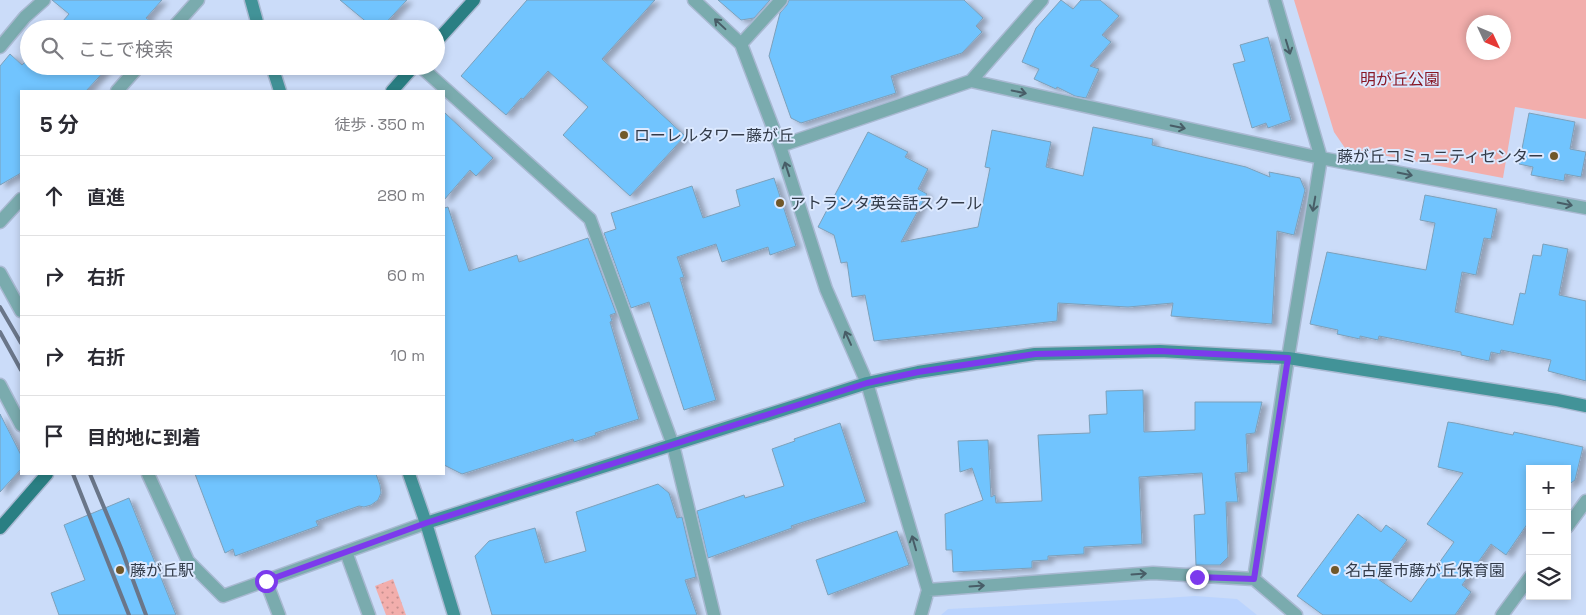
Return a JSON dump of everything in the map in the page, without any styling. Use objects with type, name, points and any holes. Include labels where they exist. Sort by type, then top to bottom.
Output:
[{"type":"main road","points":[[445,32],[474,0]]},
{"type":"main road","points":[[393,90],[406,75]]},
{"type":"main road","points":[[0,528],[46,475]]},
{"type":"street","points":[[22,20],[44,0]]},
{"type":"street","points":[[180,20],[198,0]]},
{"type":"street","points":[[251,0],[257,20]]},
{"type":"street","points":[[694,0],[741,44],[780,146],[826,289],[867,383],[928,590],[921,615]]},
{"type":"street","points":[[741,44],[781,0]]},
{"type":"street","points":[[780,146],[971,82],[1042,0]]},
{"type":"street","points":[[1254,579],[1321,158],[1275,0]]},
{"type":"street","points":[[0,47],[20,23]]},
{"type":"street","points":[[118,90],[131,75]]},
{"type":"street","points":[[275,75],[280,90]]},
{"type":"street","points":[[430,75],[590,219],[673,444],[714,615]]},
{"type":"street","points":[[971,82],[1321,158],[1586,208]]},
{"type":"street","points":[[0,222],[20,200]]},
{"type":"street","points":[[0,273],[20,309]]},
{"type":"street","points":[[148,475],[188,561],[223,596],[426,523],[867,383],[918,372],[1035,354],[1160,351],[1288,358],[1586,406]]},
{"type":"street","points":[[0,385],[20,423]]},
{"type":"street","points":[[409,475],[454,615]]},
{"type":"street","points":[[1571,521],[1586,501]]},
{"type":"street","points":[[346,552],[369,615]]},
{"type":"street","points":[[928,590],[1153,573],[1254,579],[1296,615]]},
{"type":"street","points":[[266,581],[279,615]]},
{"type":"street","points":[[1502,615],[1526,582]]},
{"type":"shaded area","points":[[1195,596],[1237,599],[1257,615],[941,615],[948,609]]},
{"type":"green space","name":"明が丘公園","points":[[1294,0],[1586,0],[1586,119],[1515,107],[1503,178],[1345,148],[1334,132]]},
{"type":"green space","points":[[393,579],[406,615],[386,615],[375,586]]},
{"type":"building","points":[[52,0],[162,0],[146,18],[149,20],[64,20],[69,14]]},
{"type":"building","points":[[340,0],[407,0],[388,20],[364,20]]},
{"type":"building","points":[[527,0],[655,0],[602,59],[685,136],[630,196],[563,135],[588,107],[548,71],[506,115],[461,76]]},
{"type":"building","points":[[718,0],[770,0],[754,18],[741,20]]},
{"type":"building","points":[[789,0],[964,0],[983,18],[976,26],[982,32],[962,53],[891,76],[896,93],[801,123],[791,118],[769,56],[780,13]]},
{"type":"building","points":[[1061,0],[1073,9],[1081,0],[1100,0],[1119,16],[1102,35],[1111,42],[1090,66],[1099,69],[1086,98],[1075,96],[1034,79],[1039,69],[1022,62],[1036,28]]},
{"type":"building","points":[[1268,37],[1291,120],[1268,128],[1266,123],[1252,128],[1233,64],[1245,61],[1240,45]]},
{"type":"building","points":[[10,54],[20,63],[20,75],[101,75],[87,90],[20,90],[20,174],[0,185],[0,66]]},
{"type":"building","points":[[445,113],[493,158],[476,176],[470,170],[445,199]]},
{"type":"building","points":[[1529,113],[1575,122],[1570,149],[1586,152],[1581,177],[1565,174],[1564,181],[1531,175],[1533,167],[1519,164]]},
{"type":"building","points":[[1093,127],[1153,139],[1152,145],[1246,167],[1270,177],[1269,172],[1300,178],[1305,190],[1294,235],[1277,231],[1272,324],[1171,316],[1173,303],[1128,307],[1058,303],[1057,321],[874,341],[865,295],[852,297],[847,262],[841,263],[834,235],[818,227],[868,132],[908,152],[905,157],[928,169],[918,189],[927,194],[901,242],[978,227],[990,168],[985,167],[992,130],[1051,142],[1046,167],[1083,176]]},
{"type":"building","points":[[774,178],[796,246],[770,255],[768,247],[722,262],[716,244],[677,257],[684,277],[680,278],[716,400],[684,410],[649,302],[631,308],[604,233],[616,229],[611,213],[692,186],[703,218],[740,206],[736,190]]},
{"type":"building","points":[[1425,195],[1497,209],[1491,239],[1484,238],[1476,275],[1462,272],[1455,312],[1513,325],[1520,293],[1525,294],[1533,255],[1541,256],[1543,244],[1568,249],[1559,295],[1586,301],[1586,381],[1548,371],[1551,360],[1501,350],[1500,354],[1491,352],[1489,361],[1461,355],[1461,352],[1379,336],[1378,340],[1360,336],[1360,339],[1337,334],[1338,330],[1310,324],[1327,252],[1426,270],[1435,223],[1420,220]]},
{"type":"building","points":[[448,207],[469,271],[517,255],[519,262],[588,238],[616,313],[610,315],[612,321],[610,322],[639,419],[574,442],[573,439],[462,474],[445,466],[445,208]]},
{"type":"building","points":[[1143,390],[1144,432],[1195,430],[1195,402],[1262,402],[1255,433],[1246,434],[1248,472],[1235,473],[1238,502],[1226,502],[1228,557],[1220,565],[1196,565],[1194,515],[1205,514],[1202,473],[1139,477],[1142,544],[1084,547],[1084,554],[1048,556],[1048,560],[1032,561],[1032,568],[953,572],[952,550],[946,550],[945,514],[983,500],[972,468],[960,472],[958,441],[988,440],[991,497],[995,495],[996,503],[1042,501],[1038,435],[1090,433],[1089,415],[1107,414],[1106,391]]},
{"type":"building","points":[[0,414],[20,453],[20,470],[0,492]]},
{"type":"building","points":[[1448,422],[1513,435],[1514,432],[1583,447],[1575,480],[1571,483],[1571,465],[1526,465],[1526,526],[1506,555],[1491,544],[1462,585],[1471,592],[1455,615],[1323,615],[1297,596],[1358,514],[1381,532],[1386,525],[1407,540],[1378,579],[1411,602],[1454,542],[1427,524],[1463,473],[1438,467]]},
{"type":"building","points":[[840,423],[866,502],[791,526],[792,528],[708,558],[697,511],[744,495],[745,498],[784,486],[772,449]]},
{"type":"building","points":[[195,475],[376,475],[381,493],[378,500],[371,505],[359,506],[316,521],[318,526],[235,556],[233,549],[225,553]]},
{"type":"building","points":[[658,484],[669,493],[677,518],[682,517],[696,577],[685,580],[697,615],[492,615],[475,556],[489,541],[535,528],[545,563],[586,551],[576,512]]},
{"type":"building","name":"藤が丘駅","points":[[129,498],[176,615],[59,615],[51,593],[85,580],[64,525]]},
{"type":"building","points":[[897,531],[909,565],[828,595],[816,560]]},
{"type":"railway","points":[[0,307],[20,341]]},
{"type":"railway","points":[[0,332],[20,368]]},
{"type":"railway","points":[[73,475],[129,615]]},
{"type":"railway","points":[[90,475],[146,615]]},
{"type":"place","name":"ローレルタワー藤が丘","points":[[624,135]]},
{"type":"place","name":"藤が丘コミュニティセンター","points":[[1554,156]]},
{"type":"place","name":"アトランタ英会話スクール","points":[[780,203]]},
{"type":"place","name":"藤が丘駅","points":[[120,570]]},
{"type":"place","name":"名古屋市藤が丘保育園","points":[[1335,570]]},
{"type":"route","points":[[266,581],[426,523],[867,383],[918,372],[1035,354],[1160,351],[1288,358],[1254,579],[1197,577]]}]
